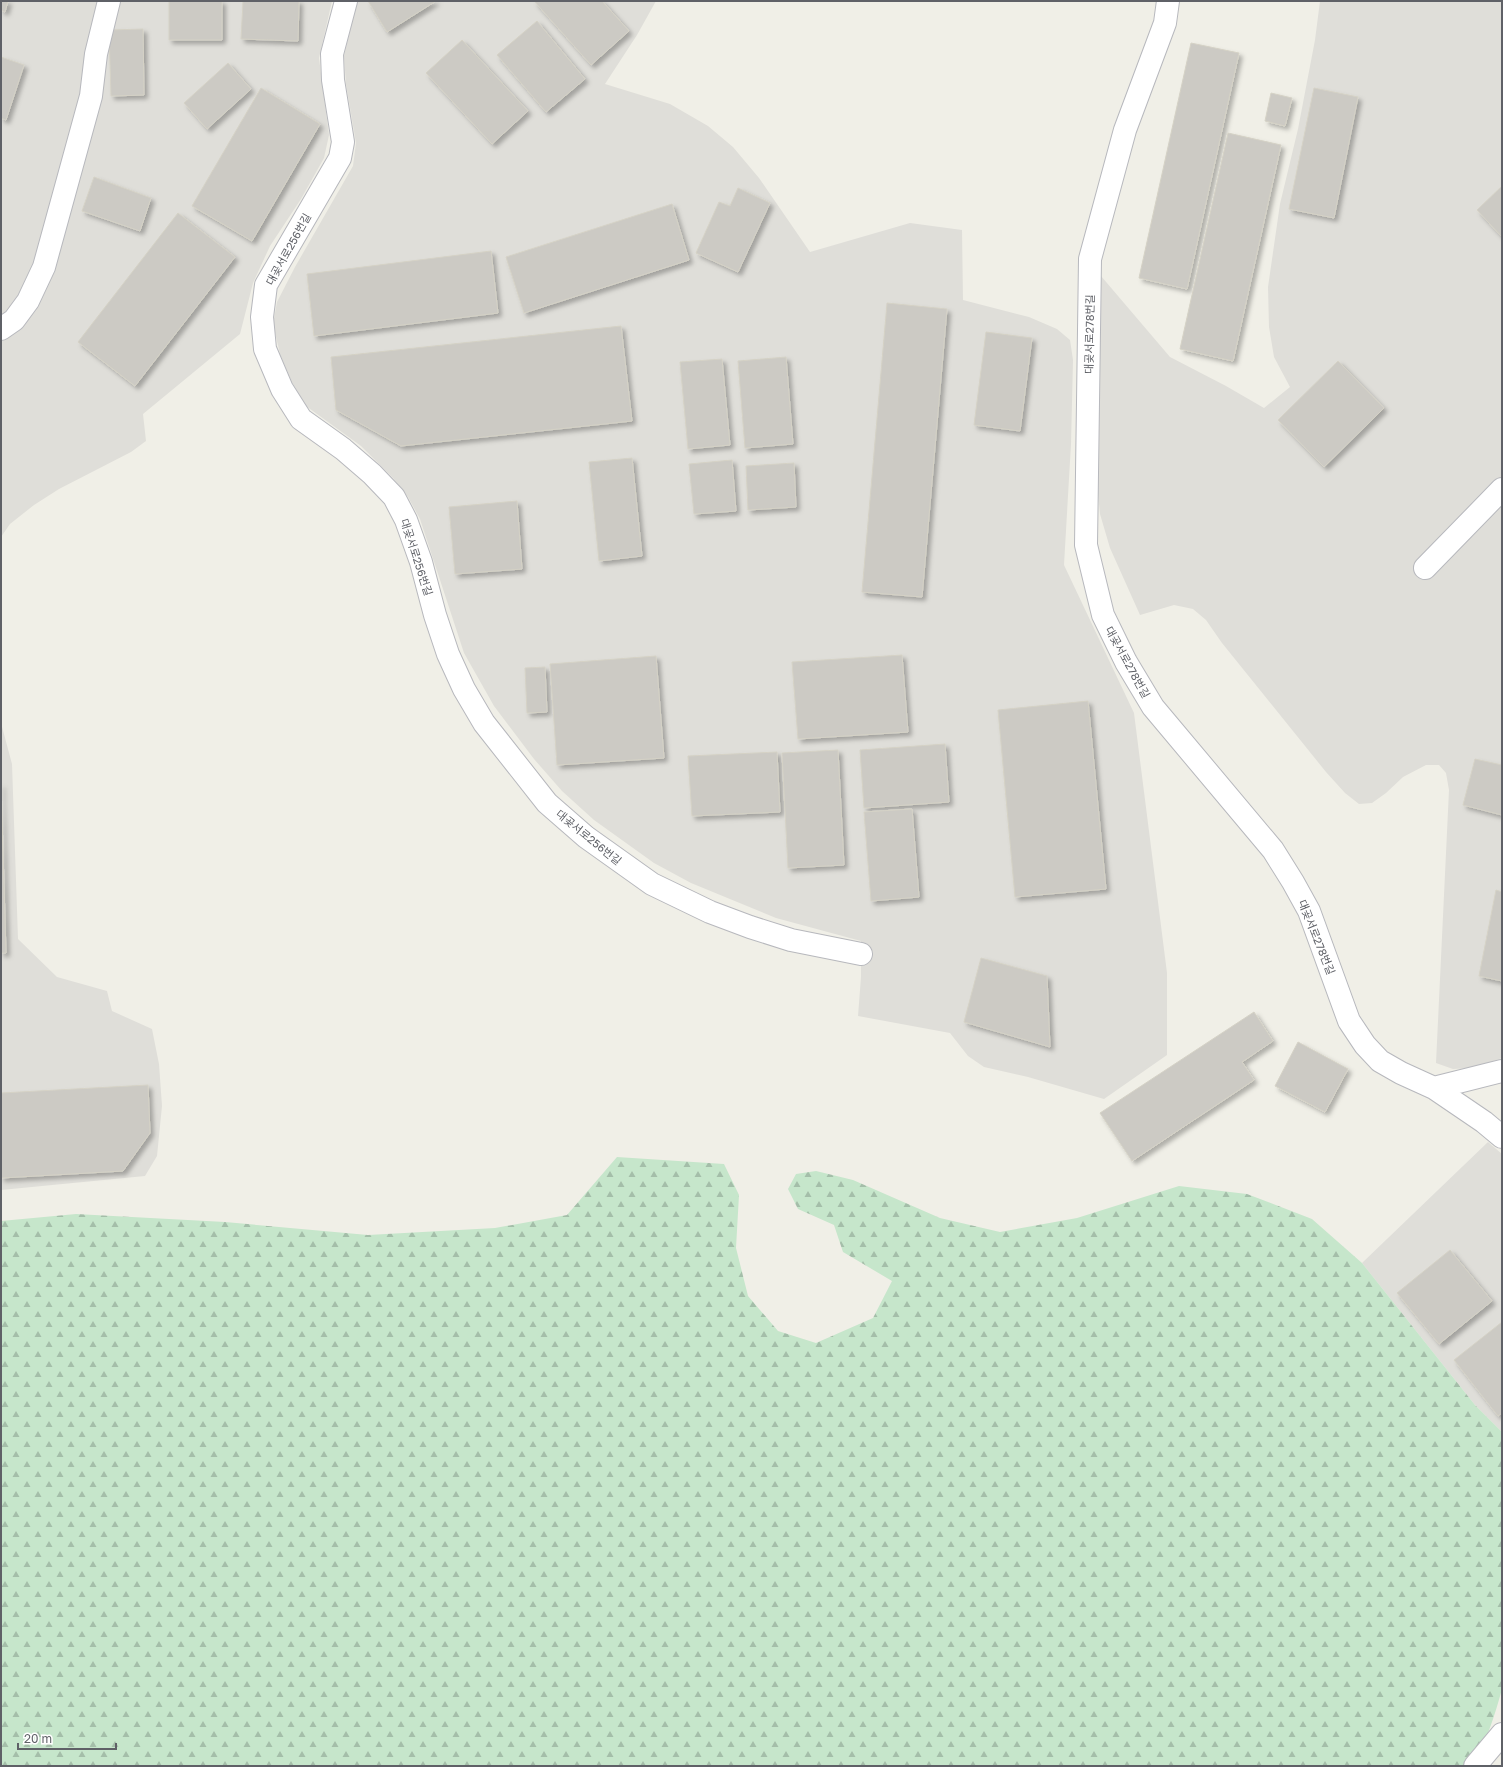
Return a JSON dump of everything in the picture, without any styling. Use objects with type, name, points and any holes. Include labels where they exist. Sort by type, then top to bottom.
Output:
[{"type":"lane","points":[[1,329],[14,320],[28,301],[44,267],[91,96],[96,54],[109,1]]},
{"type":"lane","name":"대곶서로256번길","points":[[346,1],[332,54],[333,80],[343,142],[340,158],[266,285],[262,317],[265,349],[282,389],[301,418],[343,449],[372,474],[394,497],[406,520],[421,562],[448,654],[464,689],[484,723],[547,803],[586,837],[652,884],[710,912],[790,940],[861,954]]},
{"type":"lane","name":"대곶서로278번길","points":[[1168,1],[1165,23],[1125,130],[1090,259],[1086,545],[1093,579],[1104,615],[1126,662],[1154,707],[1273,850],[1293,882],[1309,911],[1349,1021],[1365,1045],[1380,1061],[1401,1073],[1434,1088],[1484,1122],[1502,1137]]},
{"type":"lane","points":[[1425,568],[1502,489]]},
{"type":"lane","points":[[1434,1088],[1502,1071]]},
{"type":"lane","points":[[1475,1766],[1502,1734]]},
{"type":"shaded area","points":[[1,1],[332,1],[319,58],[329,135],[324,158],[301,199],[270,246],[253,283],[240,334],[143,414],[146,441],[131,452],[59,489],[34,505],[10,524],[1,537]]},
{"type":"shaded area","points":[[357,1],[656,1],[637,35],[605,84],[670,104],[708,126],[733,147],[759,178],[810,252],[910,223],[962,230],[963,300],[1029,317],[1057,329],[1070,340],[1073,360],[1071,444],[1064,565],[1134,713],[1167,973],[1167,1055],[1104,1099],[1028,1077],[984,1067],[968,1056],[950,1033],[858,1016],[861,977],[861,941],[776,918],[691,883],[654,863],[594,820],[562,791],[534,759],[494,706],[464,653],[420,519],[408,497],[393,478],[361,446],[306,406],[292,382],[280,354],[273,324],[277,302],[295,267],[353,166],[356,143],[346,84],[344,56]]},
{"type":"shaded area","points":[[1320,1],[1502,1],[1502,1058],[1473,1068],[1453,1069],[1436,1063],[1449,790],[1446,773],[1439,765],[1426,765],[1403,777],[1386,793],[1372,803],[1359,804],[1345,793],[1326,772],[1222,643],[1206,620],[1193,609],[1174,605],[1140,615],[1110,548],[1100,514],[1097,483],[1101,276],[1170,357],[1226,386],[1264,408],[1290,387],[1274,357],[1269,327],[1268,287],[1280,204],[1298,129],[1315,40]]},
{"type":"shaded area","points":[[1,723],[12,764],[18,939],[57,977],[107,991],[112,1011],[152,1029],[159,1064],[162,1106],[157,1156],[145,1176],[1,1190]]},
{"type":"shaded area","points":[[1488,1142],[1502,1154],[1502,1432],[1475,1405],[1362,1263]]},
{"type":"green space","points":[[617,1157],[724,1164],[739,1195],[736,1248],[748,1296],[778,1331],[816,1343],[873,1318],[892,1281],[843,1252],[834,1225],[798,1209],[788,1189],[796,1174],[816,1171],[853,1180],[940,1218],[1000,1232],[1077,1218],[1179,1186],[1247,1194],[1312,1219],[1362,1263],[1475,1405],[1502,1432],[1502,1689],[1490,1729],[1472,1766],[1,1766],[1,1221],[76,1214],[225,1222],[368,1235],[495,1228],[567,1215]]},
{"type":"building","points":[[1,1],[8,1],[5,12],[1,10]]},
{"type":"building","points":[[169,1],[222,1],[222,40],[169,40]]},
{"type":"building","points":[[243,1],[299,1],[298,41],[241,39]]},
{"type":"building","points":[[368,1],[436,1],[387,32]]},
{"type":"building","points":[[534,1],[602,1],[629,31],[591,65]]},
{"type":"building","points":[[537,21],[585,79],[546,112],[497,55]]},
{"type":"building","points":[[143,29],[144,95],[111,96],[109,30]]},
{"type":"building","points":[[462,40],[528,111],[492,144],[426,73]]},
{"type":"building","points":[[1191,43],[1239,53],[1187,289],[1139,278]]},
{"type":"building","points":[[1,57],[24,65],[6,120],[1,118]]},
{"type":"building","points":[[228,63],[251,89],[207,129],[184,103]]},
{"type":"building","points":[[261,88],[320,124],[252,241],[192,206]]},
{"type":"building","points":[[1314,88],[1358,97],[1334,218],[1289,209]]},
{"type":"building","points":[[1271,93],[1292,98],[1285,126],[1265,121]]},
{"type":"building","points":[[1228,133],[1281,145],[1233,361],[1180,349]]},
{"type":"building","points":[[94,177],[151,198],[140,231],[82,211]]},
{"type":"building","points":[[1502,186],[1502,237],[1477,210]]},
{"type":"building","points":[[738,188],[770,203],[738,272],[696,253],[719,202],[730,206]]},
{"type":"building","points":[[672,204],[689,260],[524,313],[506,257]]},
{"type":"building","points":[[178,213],[235,257],[135,386],[78,342]]},
{"type":"building","points":[[491,251],[498,313],[314,336],[307,274]]},
{"type":"building","points":[[887,303],[947,309],[922,597],[862,592]]},
{"type":"building","points":[[621,326],[632,421],[401,446],[336,410],[331,357]]},
{"type":"building","points":[[986,332],[1032,338],[1020,431],[974,425]]},
{"type":"building","points":[[786,357],[793,444],[745,448],[738,361]]},
{"type":"building","points":[[722,359],[730,445],[688,449],[680,362]]},
{"type":"building","points":[[1338,361],[1384,408],[1324,467],[1278,420]]},
{"type":"building","points":[[632,458],[642,556],[599,561],[589,462]]},
{"type":"building","points":[[732,460],[736,511],[694,514],[689,464]]},
{"type":"building","points":[[794,463],[796,507],[748,510],[746,466]]},
{"type":"building","points":[[517,501],[522,569],[455,574],[449,507]]},
{"type":"building","points":[[902,655],[908,732],[798,739],[792,662]]},
{"type":"building","points":[[656,656],[664,758],[557,765],[550,664]]},
{"type":"building","points":[[545,667],[547,712],[527,713],[525,668]]},
{"type":"building","points":[[1088,701],[1106,889],[1015,897],[998,710]]},
{"type":"building","points":[[945,744],[949,802],[864,808],[860,750]]},
{"type":"building","points":[[838,750],[844,865],[788,868],[782,753]]},
{"type":"building","points":[[777,752],[780,812],[692,816],[688,756]]},
{"type":"building","points":[[1475,759],[1502,765],[1502,815],[1463,805]]},
{"type":"building","points":[[1,784],[6,953],[1,953]]},
{"type":"building","points":[[912,809],[919,897],[871,901],[864,812]]},
{"type":"building","points":[[1496,890],[1502,892],[1502,981],[1479,976]]},
{"type":"building","points":[[981,958],[1047,976],[1050,1047],[964,1022]]},
{"type":"building","points":[[1254,1012],[1273,1041],[1242,1062],[1254,1080],[1132,1161],[1100,1113]]},
{"type":"building","points":[[1298,1042],[1348,1069],[1325,1112],[1275,1086]]},
{"type":"building","points":[[148,1085],[150,1133],[123,1171],[1,1178],[1,1093]]},
{"type":"building","points":[[1450,1250],[1492,1301],[1439,1344],[1397,1293]]},
{"type":"building","points":[[1502,1322],[1502,1413],[1498,1416],[1454,1360]]}]
